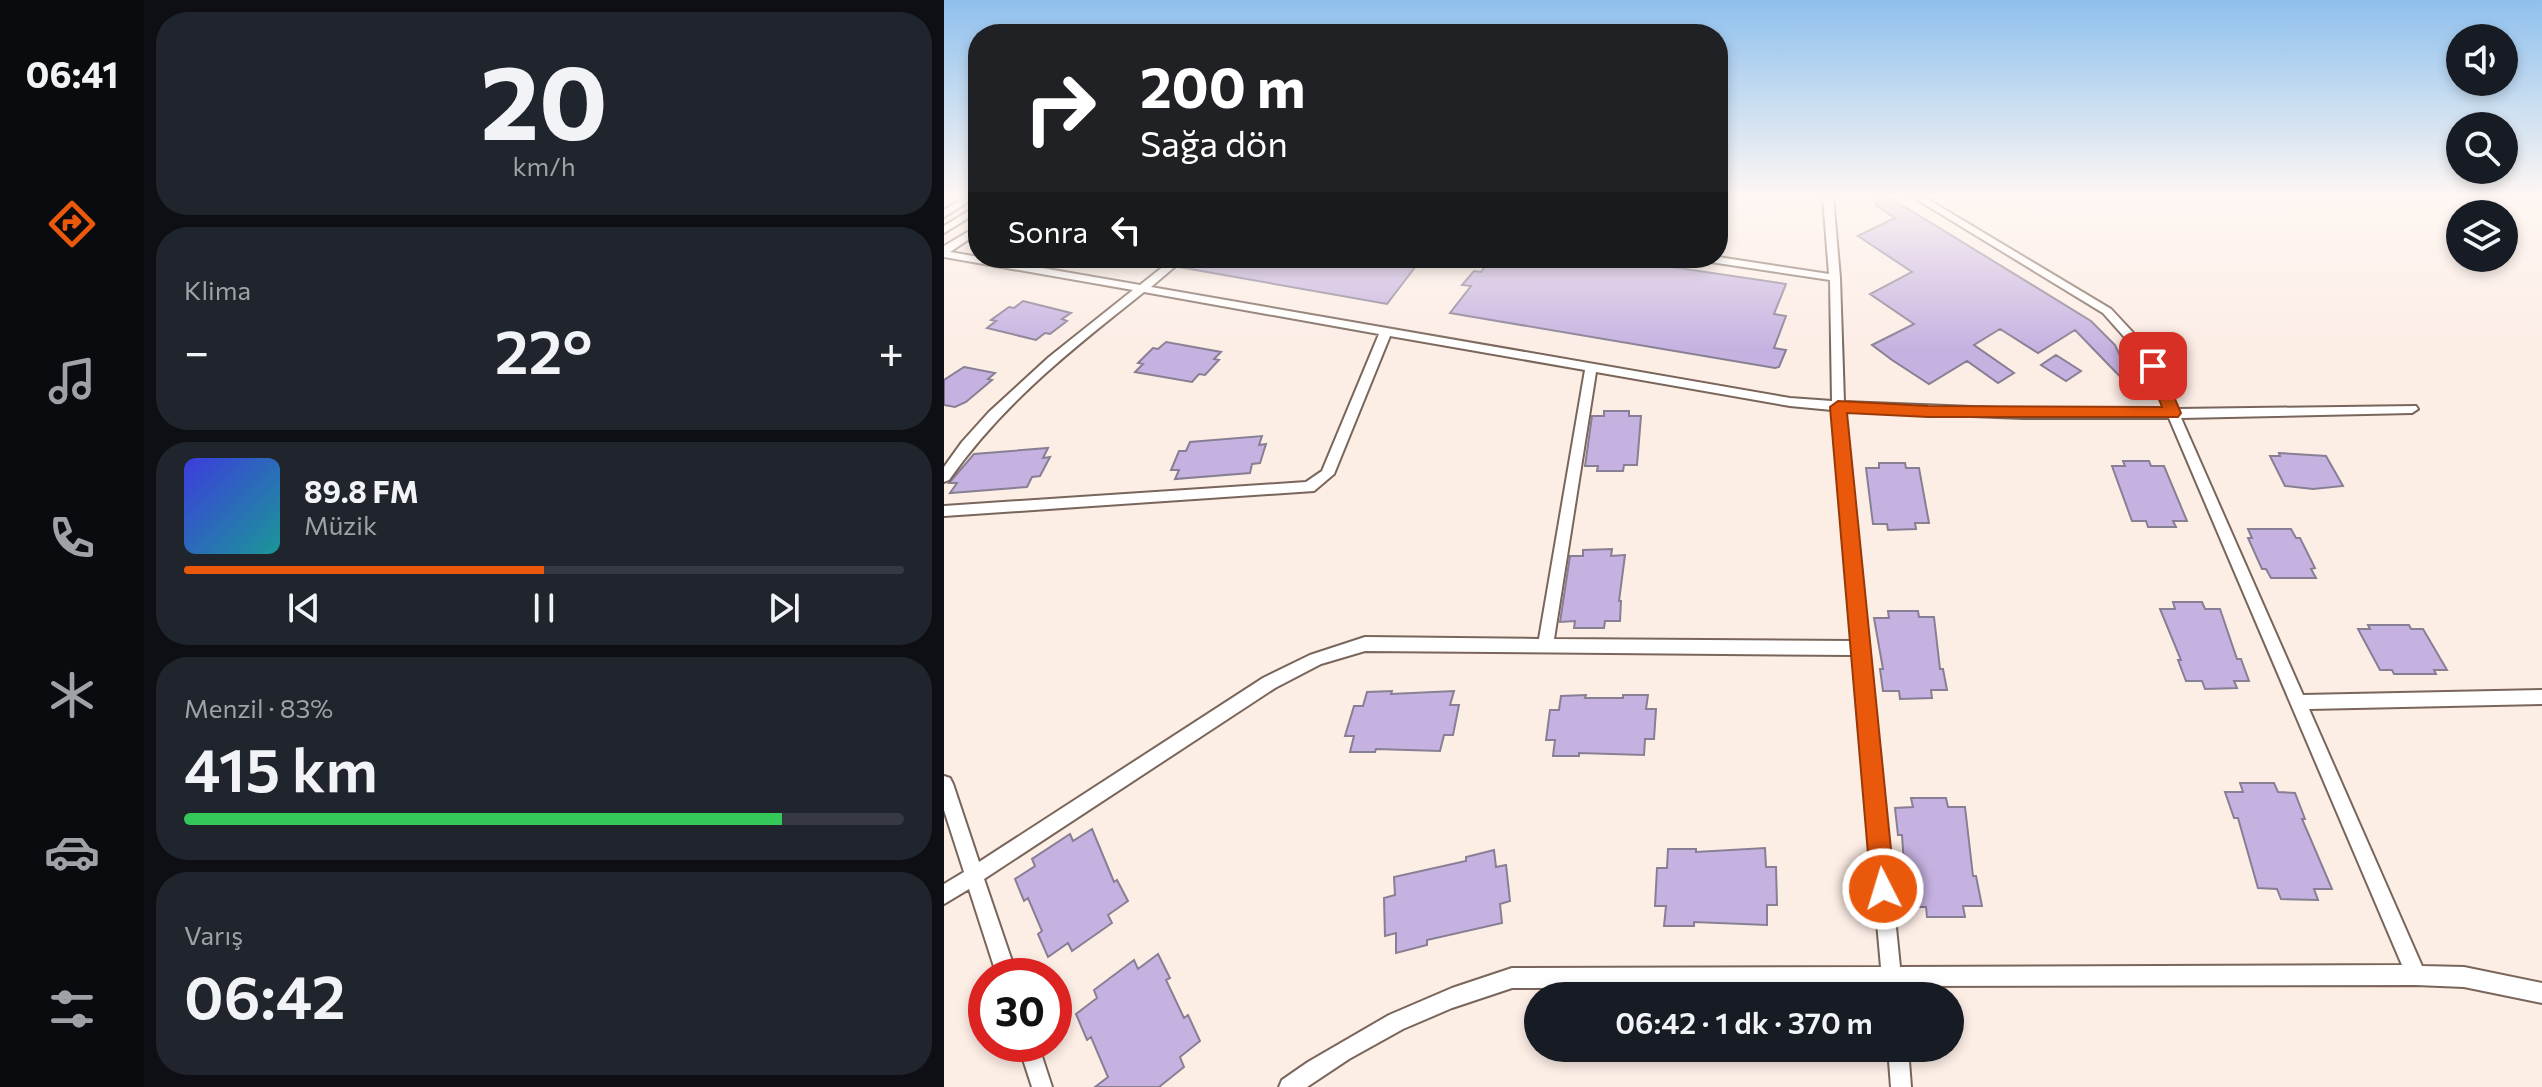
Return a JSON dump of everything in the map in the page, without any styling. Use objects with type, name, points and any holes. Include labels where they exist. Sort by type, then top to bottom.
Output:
[{"type":"street","points":[[1832,248],[1838,407],[1892,982]]},
{"type":"street","points":[[2002,248],[2107,311],[2148,356],[2416,975]]},
{"type":"street","points":[[944,253],[968,257]]},
{"type":"street","points":[[1728,262],[1835,278]]},
{"type":"street","points":[[1027,268],[1790,402],[1838,407],[1928,412],[2173,413],[2412,409]]},
{"type":"street","points":[[944,477],[976,434],[1006,402],[1168,268]]},
{"type":"street","points":[[944,511],[1309,487],[1327,474],[1386,331]]},
{"type":"street","points":[[1545,646],[1591,367]]},
{"type":"street","points":[[944,895],[1269,683],[1320,657],[1365,644],[1860,648]]},
{"type":"street","points":[[2300,702],[2542,697]]},
{"type":"street","points":[[944,784],[1001,958]]},
{"type":"street","points":[[1964,985],[2416,975],[2464,977],[2542,993]]},
{"type":"street","points":[[1289,1087],[1359,1040],[1395,1021],[1434,1003],[1512,978],[1681,982]]},
{"type":"street","points":[[1034,1062],[1042,1087]]},
{"type":"street","points":[[1899,1062],[1901,1087]]},
{"type":"building","points":[[1876,248],[1972,248],[2091,321],[2115,345],[2136,389],[2134,391],[2075,330],[2038,353],[2000,329],[1974,345],[2014,373],[1998,383],[1967,361],[1929,384],[1872,345],[1914,324],[1870,294],[1912,272]]},
{"type":"building","points":[[1185,268],[1414,268],[1387,304]]},
{"type":"building","points":[[1484,268],[1678,268],[1786,284],[1774,314],[1786,316],[1774,348],[1786,350],[1779,367],[1775,368],[1450,313],[1471,286],[1462,285],[1474,271],[1481,272]]},
{"type":"building","points":[[1023,301],[1071,313],[1062,319],[1067,321],[1036,340],[987,328],[996,321],[991,320]]},
{"type":"building","points":[[1166,342],[1221,352],[1214,359],[1219,360],[1205,375],[1199,374],[1192,382],[1135,372],[1143,364],[1138,363],[1153,348],[1158,349]]},
{"type":"building","points":[[2056,355],[2081,371],[2066,381],[2041,365]]},
{"type":"building","points":[[964,367],[995,373],[988,379],[992,380],[966,402],[955,407],[944,405],[944,380]]},
{"type":"building","points":[[1604,411],[1629,411],[1629,416],[1641,416],[1637,465],[1624,465],[1623,471],[1597,471],[1598,466],[1585,466],[1592,416],[1604,416]]},
{"type":"building","points":[[1262,436],[1259,445],[1266,444],[1260,463],[1252,464],[1250,473],[1175,479],[1179,470],[1171,470],[1179,451],[1186,451],[1190,442]]},
{"type":"building","points":[[1048,448],[1043,458],[1050,457],[1040,476],[1032,477],[1027,487],[950,493],[957,483],[949,483],[974,454]]},
{"type":"building","points":[[2279,453],[2326,456],[2343,486],[2313,489],[2285,486],[2270,456],[2280,456]]},
{"type":"building","points":[[2123,461],[2149,461],[2151,466],[2164,466],[2187,521],[2173,521],[2176,527],[2148,527],[2146,521],[2132,521],[2112,466],[2125,466]]},
{"type":"building","points":[[1879,463],[1905,463],[1906,468],[1919,468],[1929,523],[1915,523],[1916,529],[1888,530],[1887,524],[1873,524],[1866,468],[1879,468]]},
{"type":"building","points":[[2248,529],[2291,529],[2296,538],[2300,538],[2315,568],[2311,569],[2316,578],[2271,578],[2266,569],[2262,569],[2248,538],[2252,538]]},
{"type":"building","points":[[1612,549],[1611,556],[1625,555],[1619,601],[1620,621],[1605,621],[1604,628],[1574,628],[1575,621],[1560,622],[1570,556],[1583,556],[1583,550]]},
{"type":"building","points":[[2173,602],[2202,602],[2205,609],[2220,609],[2237,659],[2241,659],[2249,681],[2234,681],[2237,688],[2205,689],[2202,681],[2186,681],[2178,660],[2181,660],[2160,609],[2175,609]]},
{"type":"building","points":[[1888,611],[1918,611],[1919,617],[1934,617],[1940,669],[1943,669],[1947,690],[1931,690],[1932,698],[1900,699],[1899,691],[1883,691],[1880,669],[1883,669],[1874,618],[1889,618]]},
{"type":"building","points":[[2368,625],[2409,625],[2411,629],[2423,629],[2447,670],[2434,670],[2436,674],[2394,674],[2392,670],[2380,670],[2358,629],[2370,629]]},
{"type":"building","points":[[1392,691],[1391,694],[1454,691],[1450,705],[1459,705],[1453,735],[1444,735],[1440,751],[1376,749],[1375,752],[1350,752],[1354,736],[1345,736],[1354,706],[1363,706],[1367,692]]},
{"type":"building","points":[[1586,695],[1585,698],[1648,695],[1646,709],[1656,709],[1654,739],[1645,739],[1644,755],[1579,753],[1579,756],[1553,756],[1555,740],[1546,740],[1550,710],[1559,710],[1561,696]]},
{"type":"building","points":[[2240,783],[2274,783],[2278,792],[2295,793],[2305,819],[2302,819],[2332,889],[2314,889],[2318,900],[2281,899],[2277,889],[2258,888],[2238,818],[2234,818],[2225,792],[2243,792]]},
{"type":"building","points":[[1911,798],[1946,798],[1948,807],[1965,807],[1973,876],[1976,876],[1982,906],[1963,906],[1965,917],[1927,917],[1926,907],[1907,907],[1902,835],[1898,835],[1895,808],[1913,807]]},
{"type":"building","points":[[1092,829],[1114,882],[1117,880],[1128,901],[1108,915],[1112,923],[1072,951],[1068,943],[1048,957],[1038,934],[1042,931],[1028,898],[1024,901],[1015,879],[1035,866],[1032,859],[1070,834],[1073,841]]},
{"type":"building","points":[[1765,848],[1766,867],[1776,867],[1777,905],[1767,905],[1767,925],[1694,922],[1694,926],[1664,926],[1666,906],[1655,906],[1657,868],[1667,868],[1668,849],[1696,849],[1696,852]]},
{"type":"building","points":[[1494,850],[1496,867],[1506,865],[1510,901],[1500,904],[1502,923],[1427,940],[1427,945],[1396,953],[1396,933],[1385,936],[1384,898],[1395,895],[1394,877],[1466,861],[1466,857]]},
{"type":"building","points":[[1158,954],[1184,1018],[1188,1015],[1200,1041],[1180,1057],[1184,1067],[1159,1087],[1095,1087],[1108,1077],[1091,1037],[1087,1040],[1076,1014],[1097,998],[1094,990],[1134,960],[1138,969]]},
{"type":"route","points":[[1883,889],[1838,407],[1928,412],[2173,413],[2153,366]]}]
